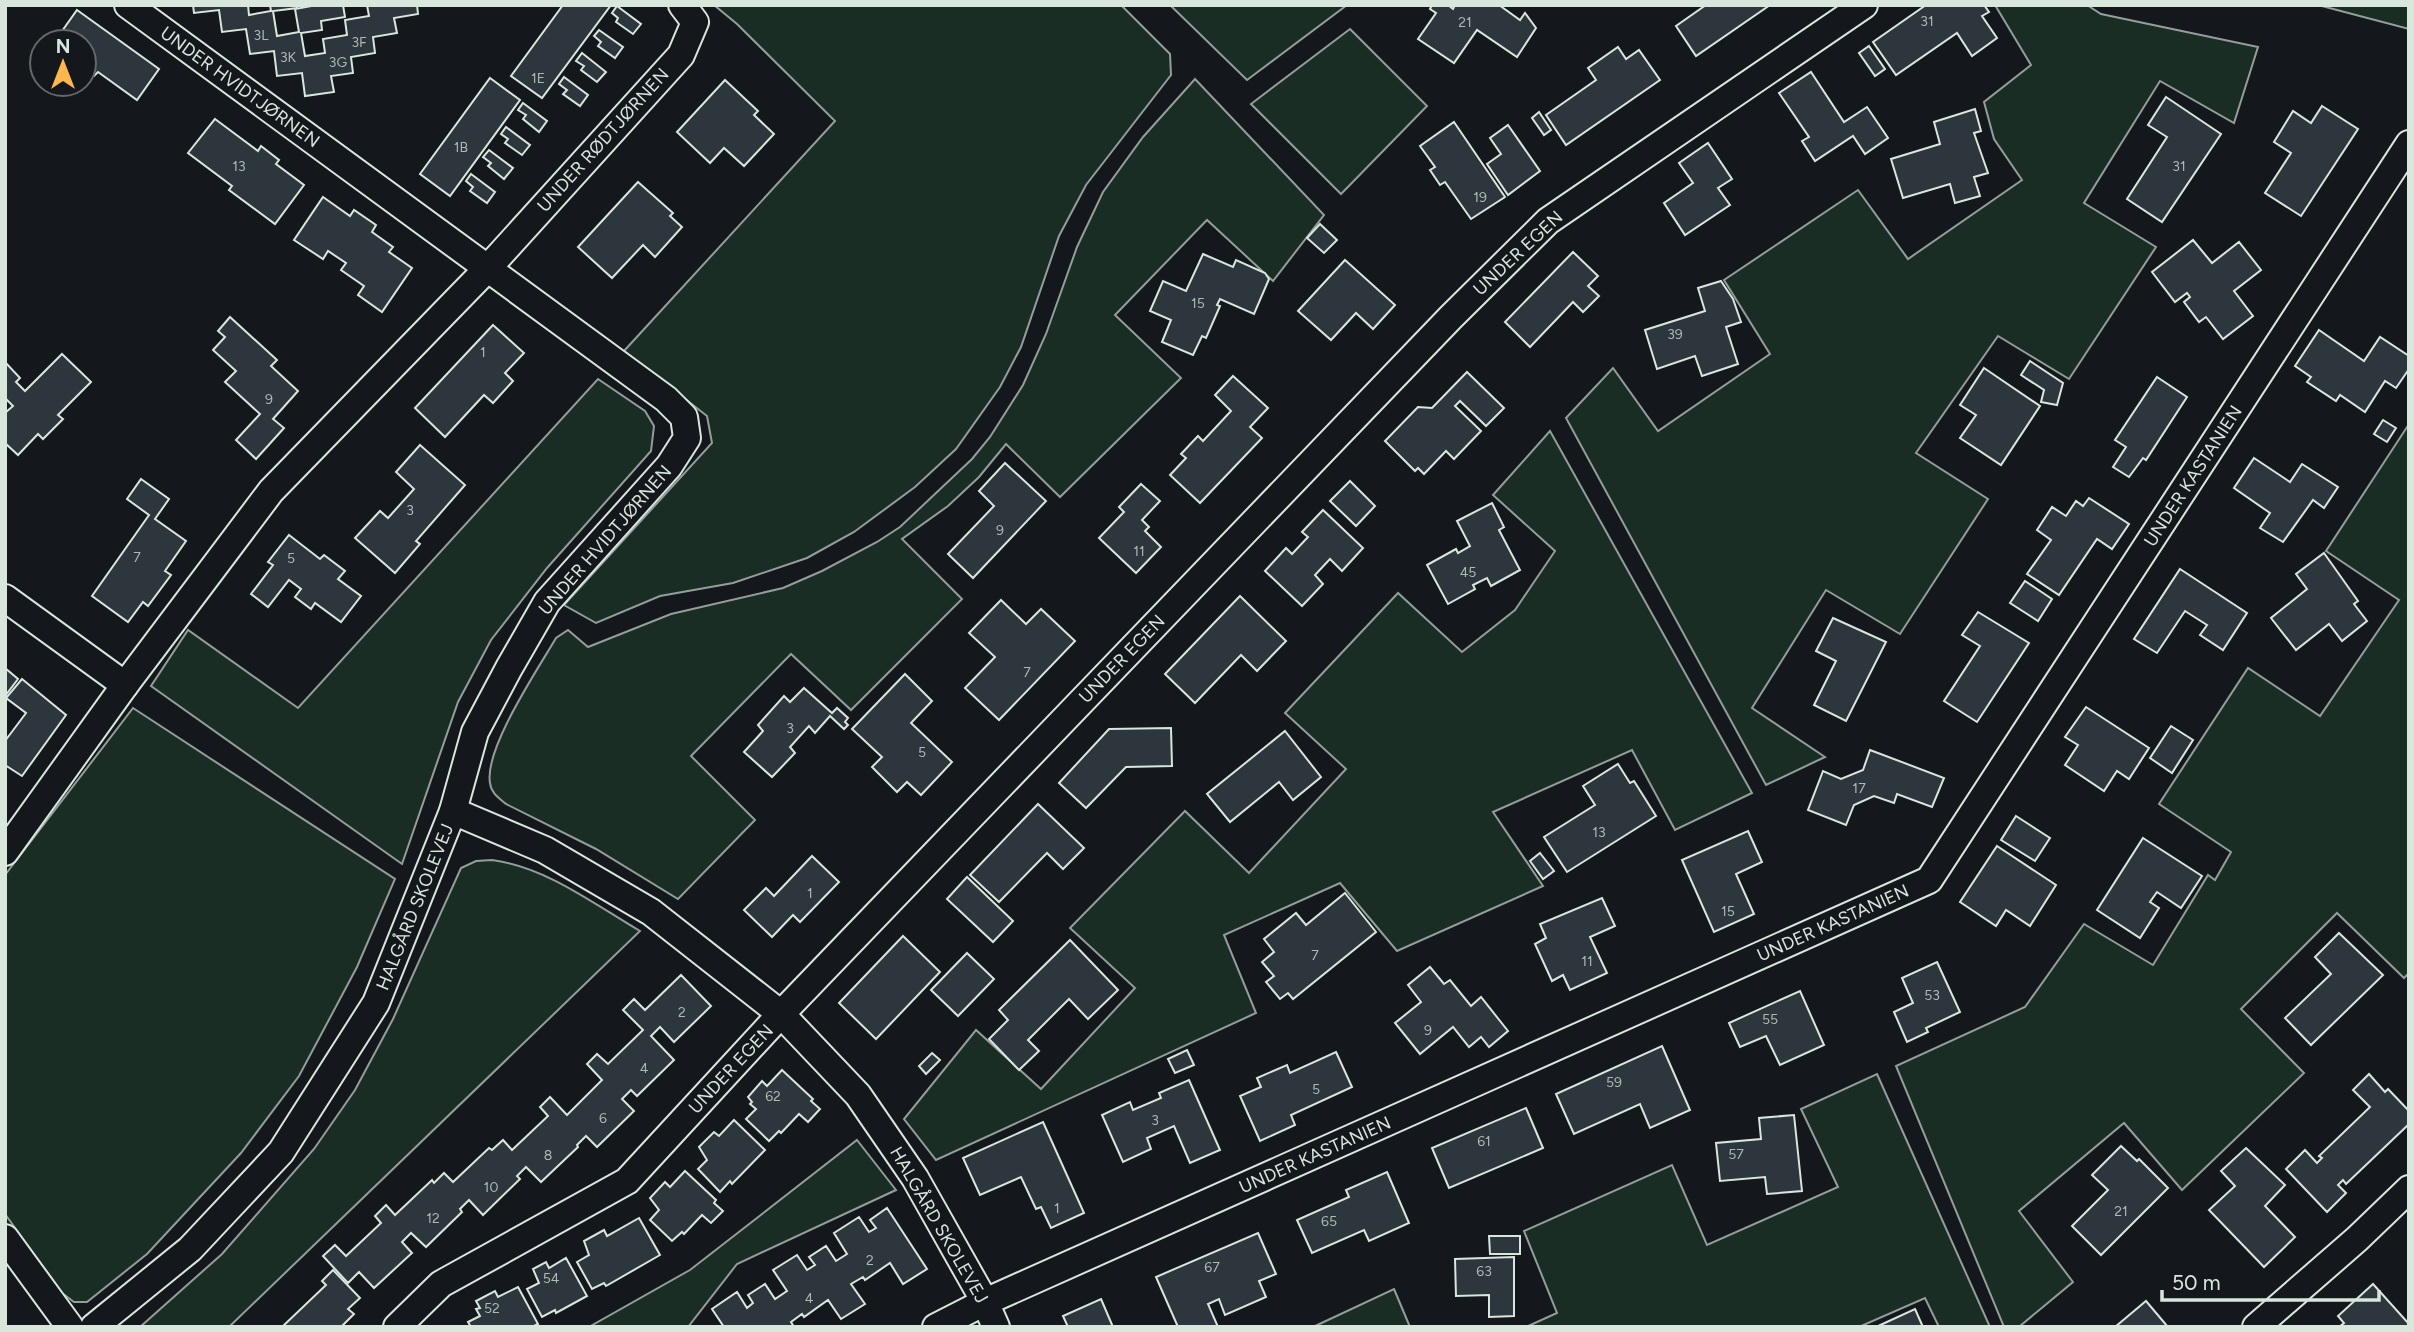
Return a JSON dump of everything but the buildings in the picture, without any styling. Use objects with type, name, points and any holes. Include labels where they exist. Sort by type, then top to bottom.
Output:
[{"type":"street","name":"UNDER HVIDTJØRNEN","points":[[128,5],[666,399],[684,417],[687,438],[669,466],[547,602],[475,732],[453,811]]},
{"type":"street","name":"UNDER RØDTJØRNEN","points":[[488,268],[681,55],[695,22],[682,5]]},
{"type":"street","name":"UNDER EGEN","points":[[397,1327],[441,1283],[627,1181],[781,1014],[1451,317],[1548,221],[1864,5]]},
{"type":"street","name":"UNDER KASTANIEN","points":[[936,1327],[985,1302],[1928,880],[2409,144]]},
{"type":"street","points":[[5,852],[124,685],[271,491],[488,268]]},
{"type":"street","points":[[5,598],[124,685]]},
{"type":"street","name":"HALGÅRD SKOLEVEJ","points":[[94,1327],[190,1249],[281,1152],[376,1003],[453,811],[545,850],[651,912],[781,1014],[865,1105],[915,1178],[985,1302],[996,1327]]},
{"type":"street","points":[[2256,1327],[2357,1240],[2409,1189]]},
{"type":"street","points":[[5,1238],[70,1327]]},
{"type":"green space","points":[[714,5],[1121,5],[1170,54],[1171,75],[1086,185],[1059,236],[1021,347],[1000,387],[956,449],[915,487],[854,532],[807,558],[733,583],[660,596],[596,623],[564,605],[712,443],[707,416],[624,351],[835,121],[737,24]]},
{"type":"green space","points":[[1170,5],[1347,5],[1247,80]]},
{"type":"green space","points":[[1995,5],[2087,5],[2101,14],[2258,47],[2234,123],[2160,81],[2084,203],[2156,247],[2069,379],[1998,336],[1916,453],[1988,499],[1900,634],[1826,590],[1752,708],[1825,757],[1766,785],[1566,418],[1613,368],[1658,431],[1770,354],[1724,280],[1858,190],[1908,259],[2022,180],[1994,139],[1984,102],[2031,65]]},
{"type":"green space","points":[[2318,5],[2409,5],[2409,29]]},
{"type":"green space","points":[[1350,29],[1427,106],[1341,194],[1251,104]]},
{"type":"green space","points":[[1195,79],[1324,215],[1273,281],[1207,220],[1115,315],[1181,378],[1060,497],[1006,444],[979,477],[948,506],[902,539],[962,599],[851,710],[791,654],[691,756],[755,820],[678,899],[596,849],[506,804],[498,797],[490,783],[490,768],[495,750],[514,709],[556,638],[568,630],[588,647],[671,614],[783,588],[822,571],[900,527],[972,459],[990,437],[1023,385],[1046,334],[1077,247],[1103,192],[1143,137]]},
{"type":"green space","points":[[598,379],[645,411],[654,426],[651,451],[547,568],[491,640],[458,702],[402,864],[151,686],[188,630],[298,708]]},
{"type":"green space","points":[[2409,424],[2409,973],[2404,978],[2337,913],[2241,1009],[2304,1073],[2182,1190],[2124,1123],[2019,1211],[2073,1282],[2020,1326],[2004,1327],[1896,1066],[2025,1007],[2084,924],[2153,965],[2208,875],[2215,880],[2231,852],[2159,804],[2248,668],[2320,716],[2399,600],[2326,551]]},
{"type":"green space","points":[[1550,431],[1752,793],[1675,830],[1632,750],[1493,812],[1543,886],[1397,951],[1340,883],[1224,935],[1256,1013],[936,1160],[904,1119],[976,1030],[1041,1089],[1135,988],[1070,928],[1185,811],[1249,873],[1346,769],[1285,713],[1398,593],[1462,652],[1515,610],[1555,551],[1493,495]]},
{"type":"green space","points":[[133,708],[395,879],[357,967],[299,1076],[241,1153],[147,1254],[87,1302],[74,1302],[62,1293],[5,1214],[5,875]]},
{"type":"green space","points":[[492,860],[512,864],[550,878],[640,931],[229,1327],[140,1327],[222,1254],[314,1149],[355,1090],[393,1019],[461,868],[476,861]]},
{"type":"green space","points":[[1877,1074],[1990,1327],[1939,1327],[1925,1298],[1859,1327],[1526,1327],[1557,1313],[1524,1231],[1672,1165],[1707,1245],[1838,1187],[1801,1109]]},
{"type":"green space","points":[[857,1140],[896,1190],[737,1264],[688,1327],[589,1327],[690,1270]]},
{"type":"green space","points":[[1394,1289],[1410,1327],[1313,1327]]}]
